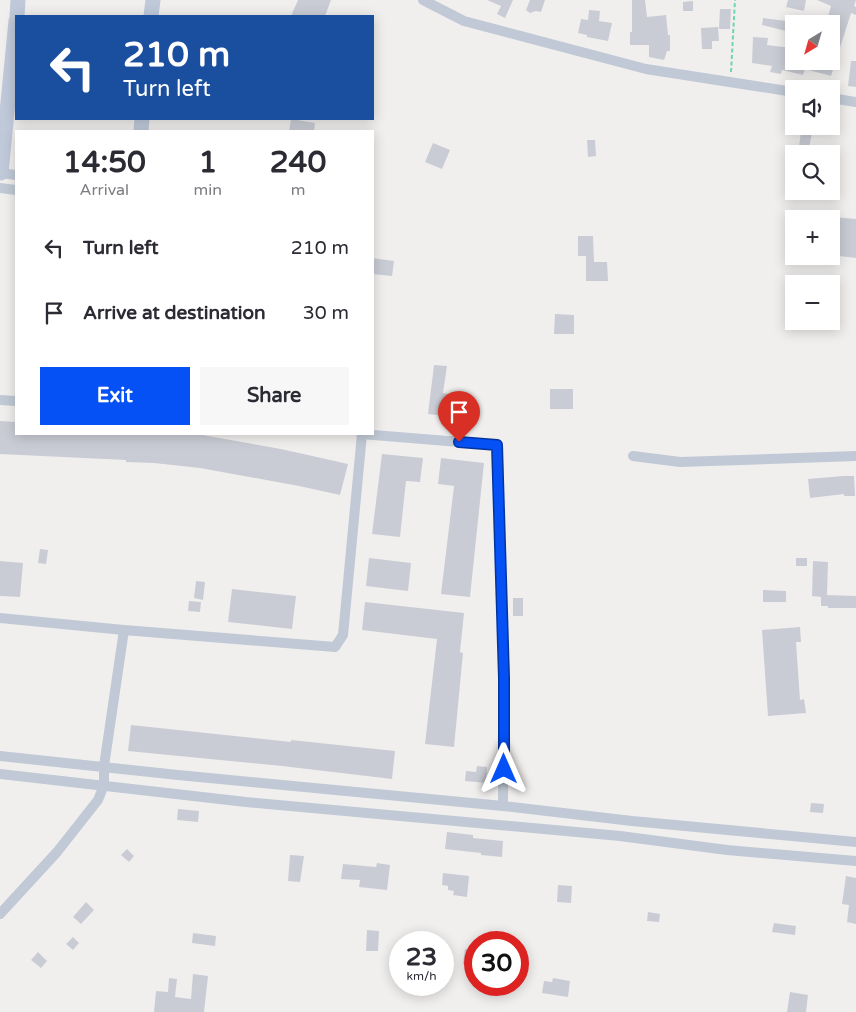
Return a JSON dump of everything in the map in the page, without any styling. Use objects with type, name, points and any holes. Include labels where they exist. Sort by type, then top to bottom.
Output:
[{"type":"street","points":[[17,15],[18,0]]},
{"type":"street","points":[[151,15],[153,0]]},
{"type":"street","points":[[423,0],[464,21],[646,69],[785,91]]},
{"type":"street","points":[[0,178],[4,102],[15,28]]},
{"type":"street","points":[[840,99],[856,102]]},
{"type":"street","points":[[0,178],[15,175]]},
{"type":"street","points":[[0,178],[15,189]]},
{"type":"street","points":[[0,400],[15,401]]},
{"type":"street","points":[[0,618],[335,647],[343,635],[362,435]]},
{"type":"street","points":[[374,435],[497,445],[504,678],[503,806]]},
{"type":"street","points":[[633,456],[680,462],[856,456]]},
{"type":"street","points":[[0,914],[84,819],[98,800],[104,785],[104,766],[124,630]]},
{"type":"street","points":[[0,756],[856,842]]},
{"type":"street","points":[[0,774],[246,802],[620,836],[727,850],[856,862]]},
{"type":"path","points":[[730,83],[735,0]]},
{"type":"building","points":[[298,0],[331,0],[325,15],[291,15]]},
{"type":"building","points":[[487,0],[513,0],[505,18],[497,14],[501,6]]},
{"type":"building","points":[[530,0],[545,0],[541,12],[530,13],[526,10]]},
{"type":"building","points":[[632,0],[645,0],[647,17],[666,15],[668,35],[670,35],[670,51],[667,51],[664,60],[649,57],[649,45],[630,45]]},
{"type":"building","points":[[788,0],[806,0],[804,11],[786,7]]},
{"type":"building","points":[[817,0],[856,0],[854,6],[856,7],[856,15],[851,13],[840,48],[840,15],[828,15],[831,6]]},
{"type":"building","points":[[693,1],[693,11],[683,11],[683,2]]},
{"type":"building","points":[[720,9],[731,9],[730,29],[719,29]]},
{"type":"building","points":[[589,10],[600,11],[599,21],[612,23],[608,41],[587,37],[587,35],[578,33],[581,19],[588,20]]},
{"type":"building","points":[[763,18],[785,21],[785,31],[762,25]]},
{"type":"building","points":[[718,27],[719,41],[712,41],[712,49],[702,49],[701,28]]},
{"type":"building","points":[[753,37],[768,38],[767,45],[785,47],[785,70],[805,70],[803,75],[782,70],[781,74],[770,72],[772,66],[752,63]]},
{"type":"building","points":[[851,61],[856,61],[856,87],[848,86]]},
{"type":"building","points":[[809,70],[833,70],[831,76]]},
{"type":"building","points":[[291,120],[315,123],[314,130],[289,130]]},
{"type":"building","points":[[800,135],[812,135],[810,145],[799,145]]},
{"type":"building","points":[[587,140],[595,140],[596,156],[588,157]]},
{"type":"building","points":[[433,143],[450,150],[442,169],[425,162]]},
{"type":"building","points":[[840,218],[856,219],[856,258],[840,256]]},
{"type":"building","points":[[578,236],[593,236],[594,262],[607,262],[608,281],[586,281],[586,256],[578,256]]},
{"type":"building","points":[[374,258],[394,261],[392,276],[374,274]]},
{"type":"building","points":[[555,314],[574,315],[574,334],[554,334]]},
{"type":"building","points":[[434,365],[447,366],[443,393],[448,394],[445,416],[428,414]]},
{"type":"building","points":[[550,389],[573,389],[573,409],[550,409]]},
{"type":"building","points":[[0,421],[15,422],[15,435],[203,435],[281,449],[348,464],[340,495],[200,468],[126,462],[126,460],[0,454]]},
{"type":"building","points":[[382,454],[423,458],[420,482],[406,481],[400,537],[372,534]]},
{"type":"building","points":[[441,458],[484,463],[470,597],[441,594],[454,486],[438,484]]},
{"type":"building","points":[[854,476],[855,496],[844,496],[844,494],[810,498],[808,479]]},
{"type":"building","points":[[40,549],[48,550],[46,564],[38,563]]},
{"type":"building","points":[[369,558],[411,563],[408,591],[366,586]]},
{"type":"building","points":[[796,558],[807,558],[807,566],[796,566]]},
{"type":"building","points":[[0,561],[23,563],[20,597],[0,596]]},
{"type":"building","points":[[813,561],[828,562],[827,595],[856,596],[856,608],[828,608],[828,606],[821,606],[821,597],[812,596]]},
{"type":"building","points":[[196,581],[205,582],[203,600],[194,598]]},
{"type":"building","points":[[232,589],[296,596],[292,629],[228,622]]},
{"type":"building","points":[[763,590],[786,591],[786,602],[763,602]]},
{"type":"building","points":[[513,598],[523,598],[523,616],[513,616]]},
{"type":"building","points":[[189,601],[201,602],[200,612],[188,611]]},
{"type":"building","points":[[365,602],[464,613],[460,652],[463,653],[454,747],[425,744],[437,639],[362,630]]},
{"type":"building","points":[[800,627],[801,642],[796,642],[800,700],[804,699],[806,713],[768,716],[762,630]]},
{"type":"building","points":[[131,725],[395,751],[392,779],[128,751]]},
{"type":"building","points":[[477,766],[487,767],[486,783],[465,781],[466,771],[476,772]]},
{"type":"building","points":[[811,803],[824,804],[823,813],[810,812]]},
{"type":"building","points":[[178,809],[199,811],[198,822],[177,820]]},
{"type":"building","points":[[447,832],[473,835],[473,838],[503,841],[502,857],[445,849]]},
{"type":"building","points":[[127,849],[134,856],[129,862],[121,855]]},
{"type":"building","points":[[290,855],[304,856],[300,882],[288,881]]},
{"type":"building","points":[[377,863],[390,865],[387,890],[359,887],[360,880],[341,879],[343,864],[376,867]]},
{"type":"building","points":[[443,873],[469,876],[467,897],[453,895],[454,891],[448,890],[448,886],[442,885]]},
{"type":"building","points":[[846,876],[856,878],[856,924],[847,922],[849,905],[842,904]]},
{"type":"building","points":[[558,885],[572,886],[571,903],[557,902]]},
{"type":"building","points":[[86,902],[94,910],[81,924],[73,917]]},
{"type":"building","points":[[648,912],[660,914],[659,922],[647,921]]},
{"type":"building","points":[[774,923],[796,926],[795,935],[772,932]]},
{"type":"building","points":[[367,930],[379,931],[378,951],[366,951]]},
{"type":"building","points":[[193,933],[216,936],[215,946],[192,943]]},
{"type":"building","points":[[73,937],[79,943],[73,950],[66,944]]},
{"type":"building","points":[[38,952],[47,961],[41,968],[31,960]]},
{"type":"building","points":[[193,974],[208,976],[204,1012],[154,1012],[156,991],[168,992],[169,978],[177,979],[175,997],[191,999]]},
{"type":"building","points":[[553,978],[570,981],[568,997],[542,993],[544,981],[552,982]]},
{"type":"building","points":[[790,992],[808,995],[806,1012],[787,1012]]},
{"type":"route","points":[[459,442],[497,445],[504,678],[504,769]]}]
